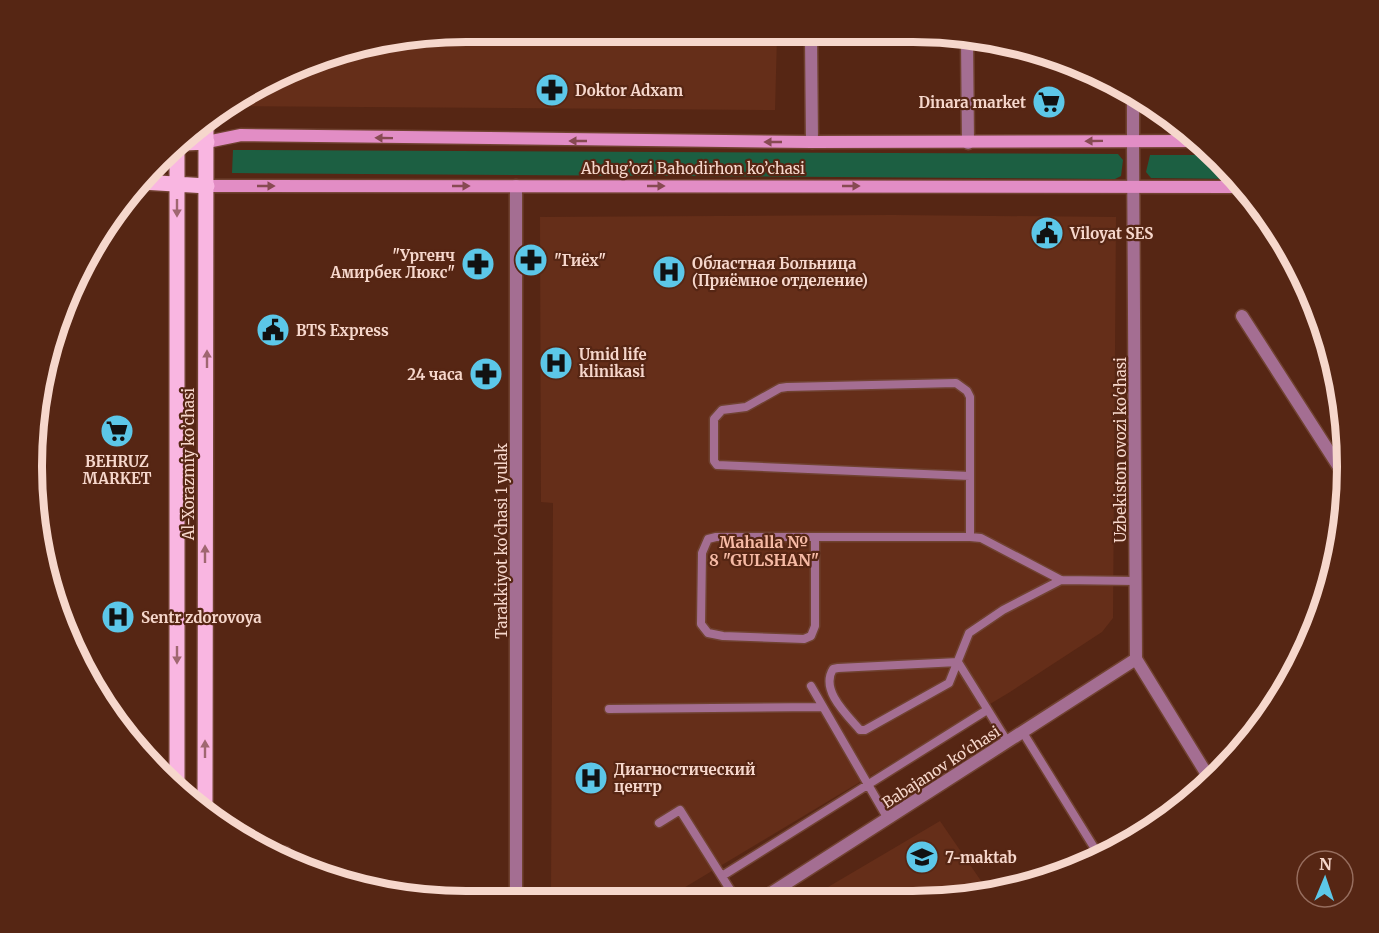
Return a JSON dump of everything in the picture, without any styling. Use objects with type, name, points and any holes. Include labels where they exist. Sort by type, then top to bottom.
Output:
[{"type":"main road","name":"Al-Xorazmiy ko’chasi","points":[[205,801],[206,131]]},
{"type":"main road","name":"Abdug’ozi Bahodirhon ko’chasi","points":[[192,143],[241,135],[812,142],[1185,141]]},
{"type":"main road","name":"Al-Xorazmiy ko’chasi","points":[[177,156],[177,777]]},
{"type":"main road","name":"Abdug’ozi Bahodirhon ko’chasi","points":[[151,183],[207,186],[1232,187]]},
{"type":"street","points":[[811,42],[812,142]]},
{"type":"street","points":[[967,46],[968,142]]},
{"type":"street","name":"Uzbekiston ovozi ko'chasi","points":[[1133,104],[1136,658]]},
{"type":"street","name":"Tarakkiyot ko'chasi 1 yulak","points":[[516,186],[516,891]]},
{"type":"street","points":[[1242,316],[1337,464]]},
{"type":"street","points":[[1136,658],[1206,773]]},
{"type":"street","name":"Babajanov ko'chasi","points":[[775,891],[1136,658]]},
{"type":"lane","points":[[970,476],[717,465],[714,461],[714,420],[722,410],[746,407],[780,388],[956,383],[970,397],[970,476],[970,537]]},
{"type":"lane","points":[[815,537],[814,626],[811,636],[804,639],[723,636],[708,633],[701,624],[702,554],[708,539],[716,537],[815,537],[970,537],[993,542],[1060,580]]},
{"type":"lane","points":[[958,662],[838,668],[833,669],[828,682],[833,695],[849,717],[860,730],[865,730],[949,683],[958,662],[969,633],[1003,610],[1060,580],[1136,581]]},
{"type":"lane","points":[[958,662],[1006,741]]},
{"type":"lane","points":[[811,686],[888,819]]},
{"type":"lane","points":[[609,709],[823,707]]},
{"type":"lane","points":[[722,876],[867,783],[987,710]]},
{"type":"lane","points":[[1022,731],[1095,849]]},
{"type":"lane","points":[[659,823],[680,810],[731,891]]},
{"type":"shaded area","points":[[466,42],[777,42],[775,110],[243,106],[304,74],[357,56],[411,46]]},
{"type":"shaded area","points":[[892,215],[1116,217],[1113,618],[1102,632],[1010,692],[679,891],[551,891],[553,503],[541,502],[540,217]]},
{"type":"shaded area","name":"7-maktab","points":[[940,821],[984,885],[940,890],[821,891]]},
{"type":"green space","points":[[233,150],[1118,154],[1123,160],[1121,176],[1115,179],[232,173]]},
{"type":"green space","points":[[1150,155],[1201,155],[1225,179],[1151,178],[1146,172]]},
{"type":"place","name":"Doktor Adxam","points":[[552,90]]},
{"type":"place","name":"Dinara market","points":[[1049,102]]},
{"type":"place","name":"Viloyat SES","points":[[1047,233]]},
{"type":"place","name":"\"Гиёх\"","points":[[531,260]]},
{"type":"place","name":"\"Ургенч Амирбек Люкс\"","points":[[478,264]]},
{"type":"place","name":"Областная Больница (Приёмное отделение)","points":[[669,272]]},
{"type":"place","name":"BTS Express","points":[[273,330]]},
{"type":"place","name":"Umid life klinikasi","points":[[556,363]]},
{"type":"place","name":"24 часа","points":[[486,374]]},
{"type":"place","name":"BEHRUZ MARKET","points":[[117,431]]},
{"type":"place","name":"Sentr zdorovoya","points":[[118,617]]},
{"type":"place","name":"Диагностический центр","points":[[591,778]]},
{"type":"place","name":"7-maktab","points":[[922,857]]},
{"type":"district","name":"Mahalla № 8 \"GULSHAN\"","points":[[764,551]]}]
